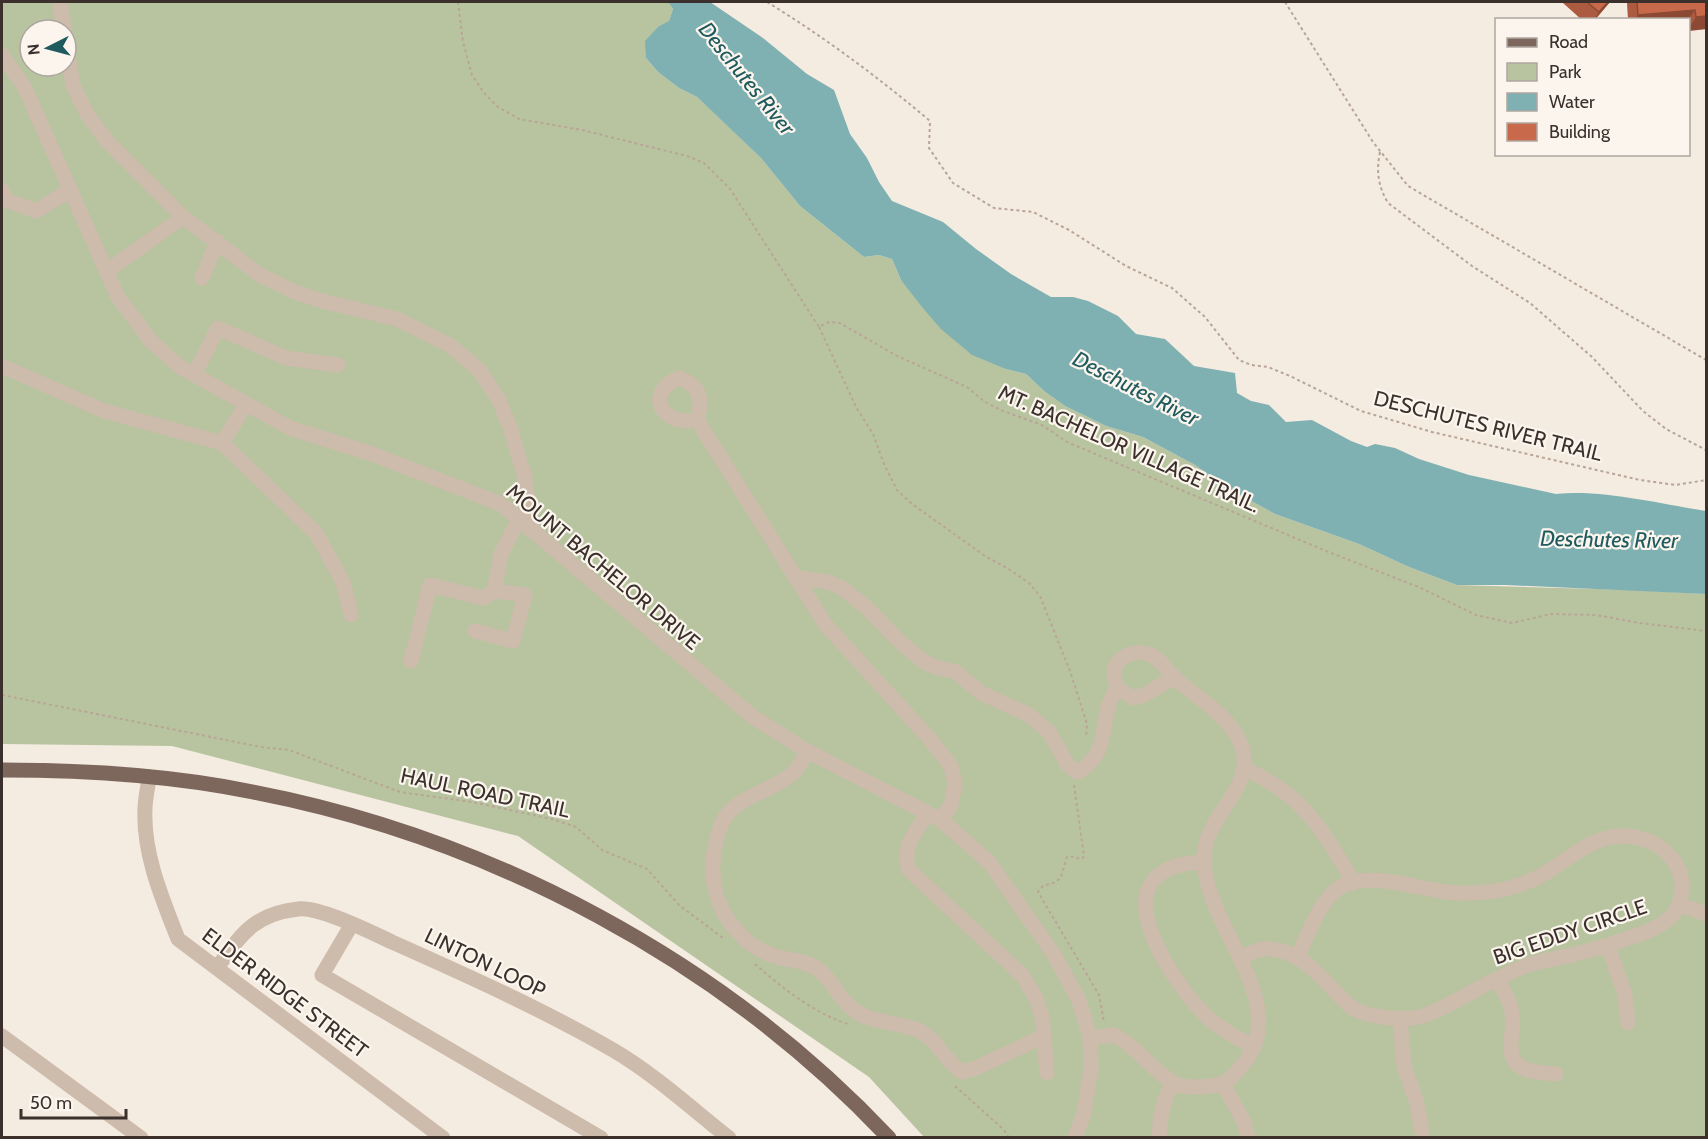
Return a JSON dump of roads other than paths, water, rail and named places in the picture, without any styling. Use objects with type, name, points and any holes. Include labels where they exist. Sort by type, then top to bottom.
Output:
[{"type":"main road","points":[[2,770],[94,772],[149,777],[254,792],[394,828],[472,856],[569,901],[657,950],[727,998],[795,1049],[859,1106],[889,1137]]},
{"type":"street","points":[[60,2],[62,18]]},
{"type":"street","name":"MOUNT BACHELOR DRIVE","points":[[2,55],[24,86],[118,297],[151,341],[180,367],[290,428],[372,454],[501,504],[518,521],[753,717],[807,751],[934,816],[989,862],[1053,953],[1098,1036],[1084,1113],[1075,1137]]},
{"type":"street","points":[[72,78],[87,114],[106,140],[183,217],[260,275],[313,298],[397,319],[451,346],[479,370],[498,399],[511,430],[525,478],[532,531]]},
{"type":"street","points":[[3,198],[36,210],[70,190]]},
{"type":"street","points":[[106,271],[183,217]]},
{"type":"street","points":[[202,278],[217,241]]},
{"type":"street","points":[[194,375],[218,328],[286,358],[338,365]]},
{"type":"street","points":[[2,366],[104,411],[222,443],[316,533],[343,582],[351,615]]},
{"type":"street","points":[[222,443],[246,404]]},
{"type":"street","points":[[697,420],[825,624],[928,737],[951,766],[954,784],[951,805],[934,816],[910,841],[906,861],[909,870],[1022,975],[1035,996],[1042,1016],[1047,1073]]},
{"type":"street","points":[[494,591],[501,554],[518,521]]},
{"type":"street","points":[[794,577],[828,582],[842,588],[866,607],[899,641],[923,661],[935,667],[956,672],[981,693],[1029,715],[1049,732],[1064,759],[1074,770],[1080,771],[1085,768],[1101,748],[1109,704],[1112,695],[1118,689]]},
{"type":"street","points":[[411,660],[430,585],[483,598],[494,591],[525,595],[513,641],[475,631]]},
{"type":"street","points":[[1098,1036],[1114,1035],[1122,1039],[1172,1082],[1183,1086],[1200,1086],[1228,1080],[1251,1054],[1258,1036],[1254,992],[1240,958],[1212,903],[1204,862],[1206,840],[1215,819],[1235,794],[1245,769],[1244,754],[1237,735],[1220,715],[1175,678],[1152,655],[1138,652],[1118,661],[1114,670],[1114,680],[1118,689],[1134,698],[1143,696],[1163,682],[1175,678]]},
{"type":"street","points":[[807,751],[792,774],[740,803],[723,820],[713,851],[712,875],[717,898],[728,922],[750,944],[776,957],[808,964],[827,976],[841,1001],[857,1013],[905,1025],[922,1032],[938,1046],[954,1067],[962,1072],[976,1068],[1044,1036]]},
{"type":"street","points":[[1245,769],[1268,779],[1306,810],[1354,883]]},
{"type":"street","name":"ELDER RIDGE STREET","points":[[149,777],[145,811],[148,850],[159,890],[178,939],[443,1137]]},
{"type":"street","name":"BIG EDDY CIRCLE","points":[[1240,958],[1262,949],[1284,952],[1319,973],[1352,1008],[1383,1017],[1424,1016],[1529,965],[1608,946],[1661,924],[1672,915],[1679,904],[1682,886],[1680,872],[1670,855],[1646,840],[1625,836],[1592,843],[1539,877],[1497,891],[1448,892],[1387,880],[1354,883],[1340,888],[1324,902],[1297,958]]},
{"type":"street","points":[[1204,862],[1173,866],[1157,877],[1149,888],[1145,903],[1149,932],[1164,963],[1205,1015],[1228,1033],[1254,1047]]},
{"type":"street","points":[[1679,904],[1707,914]]},
{"type":"street","name":"LINTON LOOP","points":[[217,968],[241,936],[262,918],[300,908],[340,918],[519,1001],[614,1050],[729,1137]]},
{"type":"street","points":[[352,924],[322,975],[601,1137]]},
{"type":"street","points":[[1608,946],[1623,986],[1628,1023]]},
{"type":"street","points":[[1497,979],[1512,1009],[1514,1026],[1510,1051],[1513,1060],[1521,1068],[1556,1074]]},
{"type":"street","points":[[1400,1018],[1404,1066],[1417,1103],[1422,1133]]},
{"type":"street","points":[[2,1036],[141,1137]]},
{"type":"street","points":[[1160,1137],[1159,1126],[1164,1100],[1172,1082]]},
{"type":"street","points":[[1222,1083],[1243,1120],[1248,1137]]},
{"type":"water","name":"Deschutes River","points":[[668,2],[710,2],[763,38],[807,74],[834,90],[850,134],[892,201],[943,222],[1011,274],[1051,297],[1073,297],[1088,301],[1118,316],[1136,334],[1165,339],[1194,366],[1235,373],[1237,393],[1251,401],[1269,405],[1286,422],[1312,420],[1367,447],[1375,444],[1395,448],[1419,459],[1469,475],[1556,494],[1612,495],[1706,511],[1706,594],[1457,585],[1409,567],[1359,544],[1275,514],[1226,487],[1195,465],[1143,437],[1106,426],[1065,406],[1026,374],[1006,369],[972,355],[941,329],[922,307],[901,280],[892,259],[879,255],[864,257],[800,206],[761,158],[697,97],[679,88],[658,72],[646,58],[645,41],[659,26],[669,21],[673,9]]}]
